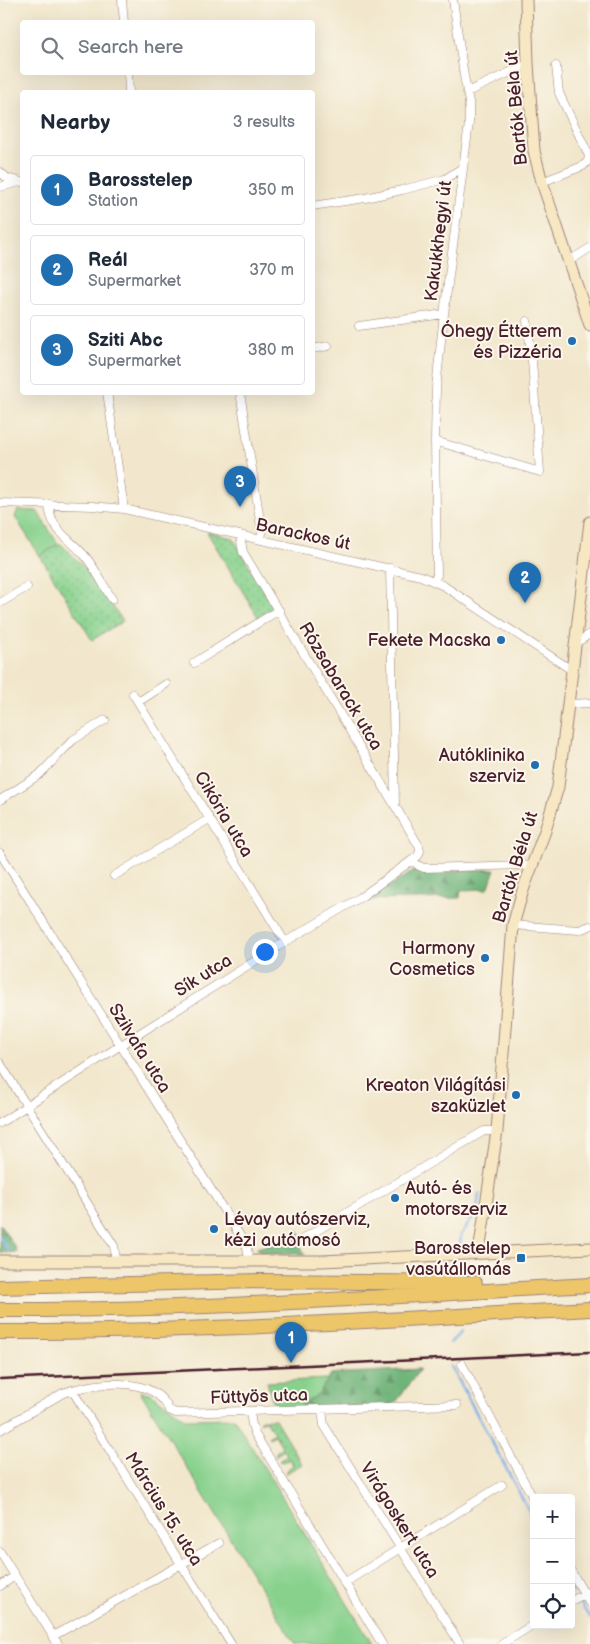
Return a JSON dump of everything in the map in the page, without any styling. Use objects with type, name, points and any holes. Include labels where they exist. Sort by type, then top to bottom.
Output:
[{"type":"highway","points":[[0,1287],[338,1281],[494,1284],[545,1288]]},
{"type":"highway","points":[[0,1310],[188,1306],[590,1285]]},
{"type":"highway","points":[[0,1332],[88,1332],[274,1326],[590,1309]]},
{"type":"street","points":[[122,0],[124,20]]},
{"type":"street","name":"Kakukkhegyi út","points":[[434,581],[436,575],[436,388],[469,123],[467,92],[453,0]]},
{"type":"street","name":"Bartók Béla út","points":[[526,0],[534,151],[542,182],[590,325]]},
{"type":"street","points":[[467,92],[528,64]]},
{"type":"street","points":[[542,182],[583,166],[589,160],[589,156],[559,93],[556,66]]},
{"type":"street","points":[[128,75],[129,90]]},
{"type":"street","points":[[315,206],[402,190],[445,179],[462,168]]},
{"type":"street","points":[[0,172],[7,178],[20,181]]},
{"type":"street","points":[[0,187],[20,182]]},
{"type":"street","points":[[569,261],[590,248]]},
{"type":"street","points":[[359,326],[444,314]]},
{"type":"street","points":[[435,441],[540,472],[532,360],[527,320]]},
{"type":"street","points":[[315,348],[328,346]]},
{"type":"street","points":[[107,395],[124,509]]},
{"type":"street","points":[[240,395],[262,533],[261,540]]},
{"type":"street","name":"Barackos út","points":[[0,503],[124,509],[390,568],[434,581],[573,671]]},
{"type":"street","points":[[49,504],[50,517],[53,523],[85,556],[112,599]]},
{"type":"street","name":"Bartók Béla út","points":[[479,1252],[497,1131],[513,926],[518,905],[545,831],[558,787],[590,522]]},
{"type":"street","name":"Rózsabarack utca","points":[[240,535],[243,552],[419,846],[420,851]]},
{"type":"street","points":[[390,568],[394,805]]},
{"type":"street","points":[[0,603],[27,587]]},
{"type":"street","points":[[194,663],[278,610]]},
{"type":"street","points":[[576,643],[590,634]]},
{"type":"street","points":[[138,702],[166,684]]},
{"type":"street","name":"Cikória utca","points":[[133,694],[285,942]]},
{"type":"street","points":[[568,704],[590,703]]},
{"type":"street","points":[[0,800],[39,775],[73,740],[105,720]]},
{"type":"street","points":[[114,876],[210,819]]},
{"type":"street","name":"Sík utca","points":[[0,1123],[120,1045],[361,897],[418,856],[420,851]]},
{"type":"street","name":"Szilvafa utca","points":[[0,853],[247,1247],[250,1261]]},
{"type":"street","points":[[412,860],[424,868],[522,865],[532,867]]},
{"type":"street","points":[[513,926],[579,930],[590,926]]},
{"type":"street","points":[[0,1063],[114,1246],[116,1261]]},
{"type":"street","points":[[301,1240],[484,1131],[497,1131]]},
{"type":"street","points":[[0,1261],[364,1259],[590,1248]]},
{"type":"street","points":[[462,1364],[531,1494]]},
{"type":"street","name":"Füttyös utca","points":[[0,1430],[63,1393],[102,1385],[134,1384],[153,1392],[166,1404],[169,1410],[176,1413],[457,1405]]},
{"type":"street","name":"Március 15. utca","points":[[72,1390],[231,1644]]},
{"type":"street","name":"Virágoskert utca","points":[[322,1410],[324,1425],[460,1644]]},
{"type":"street","points":[[250,1412],[255,1434],[382,1644]]},
{"type":"street","points":[[344,1583],[502,1485]]},
{"type":"street","points":[[53,1636],[219,1543]]},
{"type":"street","points":[[0,1552],[58,1644]]},
{"type":"street","points":[[0,1586],[15,1576]]},
{"type":"street","points":[[575,1576],[587,1592],[590,1604]]},
{"type":"street","points":[[575,1599],[587,1592]]},
{"type":"street","points":[[502,1644],[530,1626]]},
{"type":"green space","points":[[18,510],[37,511],[58,544],[40,556],[15,517]]},
{"type":"green space","points":[[207,532],[233,538],[274,608],[258,617]]},
{"type":"green space","points":[[61,544],[88,571],[123,621],[92,640],[40,556]]},
{"type":"green space","points":[[417,869],[423,872],[495,869],[488,889],[461,890],[460,898],[367,900]]},
{"type":"green space","points":[[0,1224],[18,1252],[0,1253]]},
{"type":"green space","points":[[298,1230],[302,1236],[296,1240],[305,1254],[261,1254],[257,1248],[278,1242]]},
{"type":"green space","points":[[420,1369],[394,1405],[299,1408],[319,1393],[331,1374]]},
{"type":"green space","points":[[328,1379],[319,1393],[299,1408],[275,1408],[267,1382]]},
{"type":"green space","points":[[140,1391],[150,1393],[186,1419],[234,1418],[372,1644],[295,1644]]},
{"type":"green space","points":[[261,1419],[275,1419],[302,1464],[285,1474],[293,1465],[290,1459],[284,1462],[279,1461],[287,1455],[284,1450],[275,1456],[277,1451],[283,1448],[275,1435],[268,1437],[274,1433],[266,1420],[260,1423]]},
{"type":"waterway","points":[[460,1245],[461,1235],[477,1211],[479,1194]]},
{"type":"waterway","points":[[0,1237],[9,1251]]},
{"type":"waterway","points":[[460,1260],[460,1272]]},
{"type":"waterway","points":[[450,1343],[460,1331]]},
{"type":"waterway","points":[[451,1366],[530,1513]]},
{"type":"waterway","points":[[580,1603],[590,1618]]},
{"type":"railway","points":[[0,1379],[590,1352]]},
{"type":"place","name":"Óhegy Étterem és Pizzéria","points":[[572,341]]},
{"type":"place","name":"Sziti Abc","points":[[240,507]]},
{"type":"place","name":"Reál","points":[[525,603]]},
{"type":"place","name":"Fekete Macska","points":[[501,640]]},
{"type":"place","name":"Autóklinika szerviz","points":[[535,765]]},
{"type":"place","name":"Harmony Cosmetics","points":[[485,958]]},
{"type":"place","name":"Kreaton Világítási szaküzlet","points":[[516,1095]]},
{"type":"place","name":"Autó- és motorszerviz","points":[[395,1198]]},
{"type":"place","name":"Lévay autószerviz, kézi autómosó","points":[[214,1229]]},
{"type":"place","name":"Barosstelep vasútállomás","points":[[521,1258]]},
{"type":"place","name":"Barosstelep","points":[[291,1363]]}]
